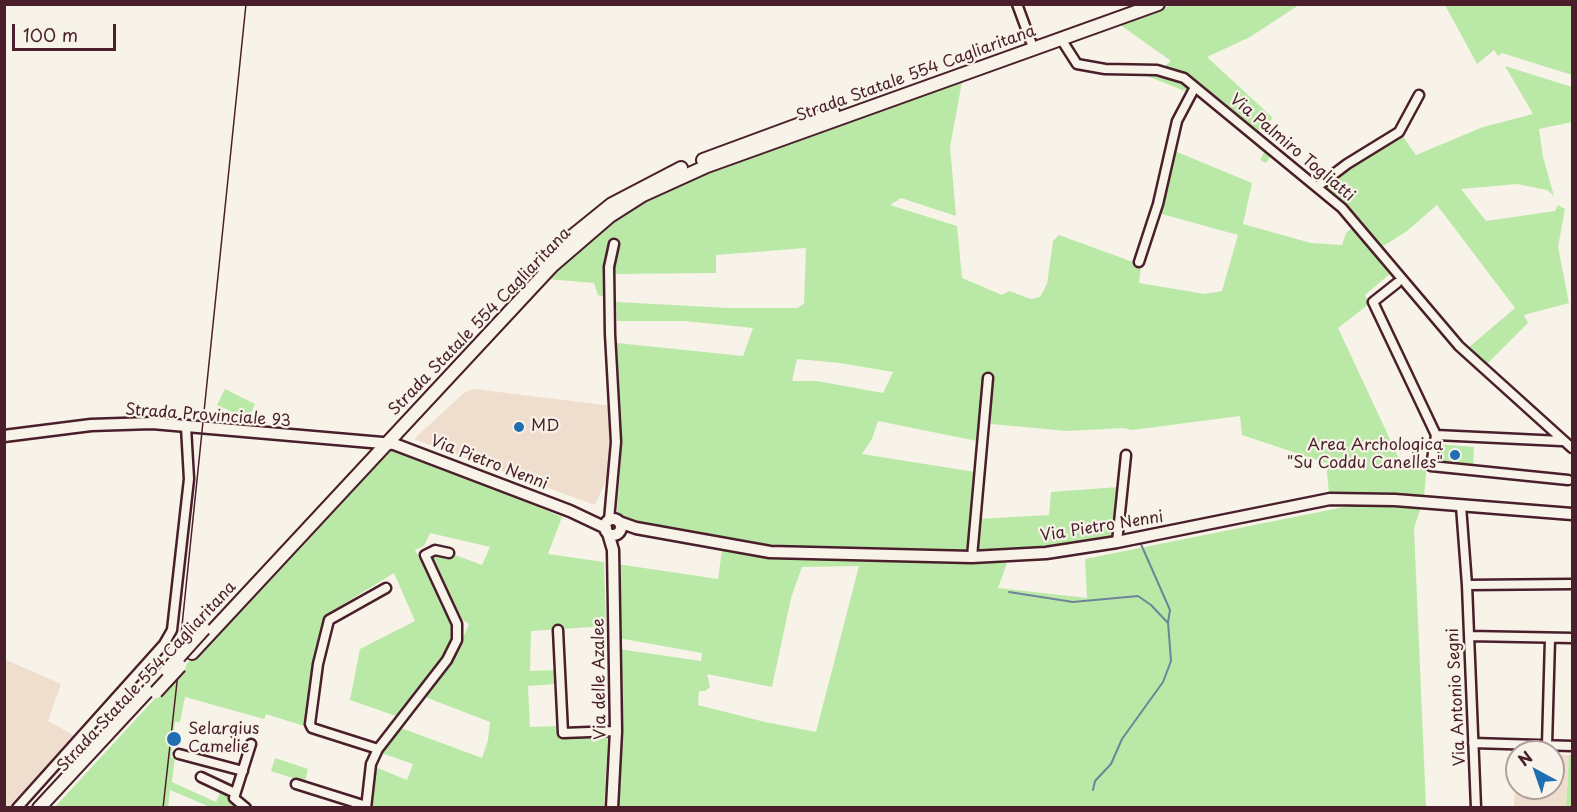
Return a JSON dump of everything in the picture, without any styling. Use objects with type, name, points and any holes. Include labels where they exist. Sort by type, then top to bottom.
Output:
[{"type":"main road","name":"Strada Statale 554 Cagliaritana","points":[[39,807],[52,801],[156,692],[565,242],[612,204],[665,175],[728,150],[1137,4]]},
{"type":"main road","name":"Strada Statale 554 Cagliaritana","points":[[52,801],[204,629],[380,444],[570,249],[610,216],[644,195],[707,166],[1158,4]]},
{"type":"street","points":[[1017,4],[1031,42]]},
{"type":"street","name":"Via Palmiro Togliatti","points":[[1061,39],[1077,64],[1088,67],[1172,73],[1195,87],[1318,186],[1350,216],[1459,346],[1561,441],[1572,448]]},
{"type":"street","points":[[1139,262],[1158,204],[1177,121],[1195,87]]},
{"type":"street","points":[[1318,186],[1347,164],[1399,132],[1419,95]]},
{"type":"street","points":[[613,526],[612,498],[616,442],[609,267],[614,244]]},
{"type":"street","points":[[1397,283],[1373,302],[1436,435],[1431,466],[1568,480]]},
{"type":"street","points":[[972,556],[988,378]]},
{"type":"street","name":"Strada Provinciale 93","points":[[4,436],[91,425],[152,423],[380,444]]},
{"type":"street","points":[[17,807],[164,644],[172,630],[189,479],[186,427]]},
{"type":"street","points":[[1436,435],[1561,441]]},
{"type":"street","name":"Via Pietro Nenni","points":[[380,444],[410,448],[570,511],[589,521],[770,552],[972,556],[1046,553],[1154,535],[1330,499],[1395,500],[1572,514]]},
{"type":"street","points":[[1117,542],[1126,455]]},
{"type":"street","name":"Via Antonio Segni","points":[[1461,506],[1467,585],[1476,807]]},
{"type":"street","name":"Via delle Azalee","points":[[612,807],[616,731],[613,526]]},
{"type":"street","points":[[297,784],[366,807],[371,764],[378,749],[447,660],[457,640],[457,624],[425,555],[435,550],[449,553]]},
{"type":"street","points":[[1467,585],[1572,584]]},
{"type":"street","points":[[378,749],[312,728],[310,724],[318,664],[329,620],[386,588]]},
{"type":"street","points":[[558,630],[563,733],[616,731]]},
{"type":"street","points":[[1469,636],[1572,638]]},
{"type":"street","points":[[1547,740],[1550,639]]},
{"type":"street","points":[[1473,743],[1505,744]]},
{"type":"street","points":[[246,807],[234,798],[251,744]]},
{"type":"street","points":[[179,754],[243,771]]},
{"type":"street","points":[[201,777],[235,793]]},
{"type":"shaded area","points":[[474,389],[612,406],[610,472],[595,505],[414,439],[465,392]]},
{"type":"shaded area","points":[[4,659],[61,684],[48,721],[82,740],[22,807],[5,807]]},
{"type":"shaded area","points":[[1565,755],[1569,755],[1566,807],[1514,806],[1514,800],[1565,800]]},
{"type":"green space","points":[[1172,5],[1299,5],[1250,37],[1207,57],[1273,118],[1257,132],[1184,74],[1165,66],[1171,61],[1119,24]]},
{"type":"green space","points":[[1445,5],[1572,5],[1572,75],[1502,53],[1498,56],[1494,50],[1477,64]]},
{"type":"green space","points":[[1505,66],[1572,87],[1572,122],[1539,129],[1543,157],[1554,196],[1547,190],[1517,184],[1461,189],[1486,221],[1555,211],[1558,205],[1565,209],[1558,247],[1569,303],[1524,315],[1528,323],[1486,365],[1468,348],[1515,308],[1437,205],[1407,231],[1382,247],[1377,246],[1323,187],[1323,183],[1401,134],[1416,155],[1483,127],[1533,114]]},
{"type":"green space","points":[[1153,72],[1186,83],[1189,88],[1185,91],[1142,74]]},
{"type":"green space","points":[[958,81],[962,82],[950,147],[956,216],[901,198],[890,205],[957,226],[962,278],[1002,295],[1009,291],[1031,299],[1040,297],[1047,284],[1053,241],[1059,235],[1141,265],[1139,283],[1205,294],[1222,291],[1238,235],[1158,213],[1172,150],[1252,183],[1243,224],[1311,243],[1342,245],[1346,233],[1354,226],[1392,272],[1365,295],[1369,304],[1338,328],[1403,467],[1427,463],[1424,497],[1329,494],[1326,463],[1242,435],[1240,416],[1132,430],[1123,428],[1067,431],[991,424],[990,379],[977,441],[878,421],[872,439],[862,454],[975,472],[969,551],[780,549],[629,522],[617,511],[622,444],[615,353],[617,343],[743,356],[753,328],[684,321],[617,321],[616,302],[729,308],[797,308],[804,304],[806,248],[716,255],[716,273],[613,274],[613,260],[617,244],[614,239],[609,248],[606,298],[598,295],[594,283],[547,279],[573,250],[628,209],[675,183]],"holes":[[[797,359],[840,363],[893,372],[883,393],[817,381],[792,381]]]},
{"type":"green space","points":[[1195,93],[1199,93],[1272,154],[1266,163],[1260,160],[1264,153]]},
{"type":"green space","points":[[225,389],[255,404],[248,419],[217,405]]},
{"type":"green space","name":"Area Archologica \"Su Coddu Canelles\"","points":[[1438,444],[1474,447],[1473,467],[1436,464]]},
{"type":"green space","points":[[389,449],[444,467],[562,517],[548,554],[604,562],[606,626],[531,631],[530,671],[556,670],[556,684],[528,686],[530,727],[558,726],[558,736],[608,736],[604,807],[370,807],[375,767],[407,780],[413,764],[381,753],[401,728],[482,758],[488,740],[490,722],[425,697],[459,647],[469,624],[455,615],[430,560],[431,555],[455,555],[482,565],[490,547],[430,533],[424,546],[415,550],[451,616],[453,641],[435,669],[396,716],[350,700],[360,649],[415,621],[394,573],[324,616],[304,726],[266,714],[264,719],[185,697],[180,722],[175,722],[171,758],[175,756],[172,782],[216,802],[221,791],[240,807],[210,807],[170,790],[168,807],[54,808],[230,617]]},
{"type":"green space","points":[[1118,487],[1113,536],[1050,547],[975,551],[978,519],[1049,515],[1051,492]]},
{"type":"green space","points":[[1354,505],[1421,507],[1414,528],[1426,807],[617,807],[620,724],[618,649],[701,661],[702,653],[618,638],[617,564],[718,579],[722,550],[804,559],[1007,563],[998,588],[1087,598],[1085,559]],"holes":[[[859,566],[816,732],[698,705],[699,691],[705,691],[710,687],[707,674],[772,687],[791,598],[802,567]]]},
{"type":"green space","points":[[1569,755],[1572,755],[1572,807],[1566,807]]},
{"type":"green space","points":[[275,758],[308,769],[305,782],[271,771]]},
{"type":"waterway","points":[[1093,790],[1095,781],[1111,764],[1122,739],[1163,682],[1171,661],[1168,622],[1170,610],[1140,542]]},
{"type":"waterway","points":[[1009,592],[1073,602],[1138,596],[1151,605],[1168,623]]},
{"type":"tram line","points":[[180,645],[246,4]]},
{"type":"tram line","points":[[163,808],[178,673]]},
{"type":"place","name":"MD","points":[[519,427]]},
{"type":"place","name":"Area Archologica \"Su Coddu Canelles\"","points":[[1455,455]]},
{"type":"place","name":"Selargius Camelie","points":[[174,739]]}]
